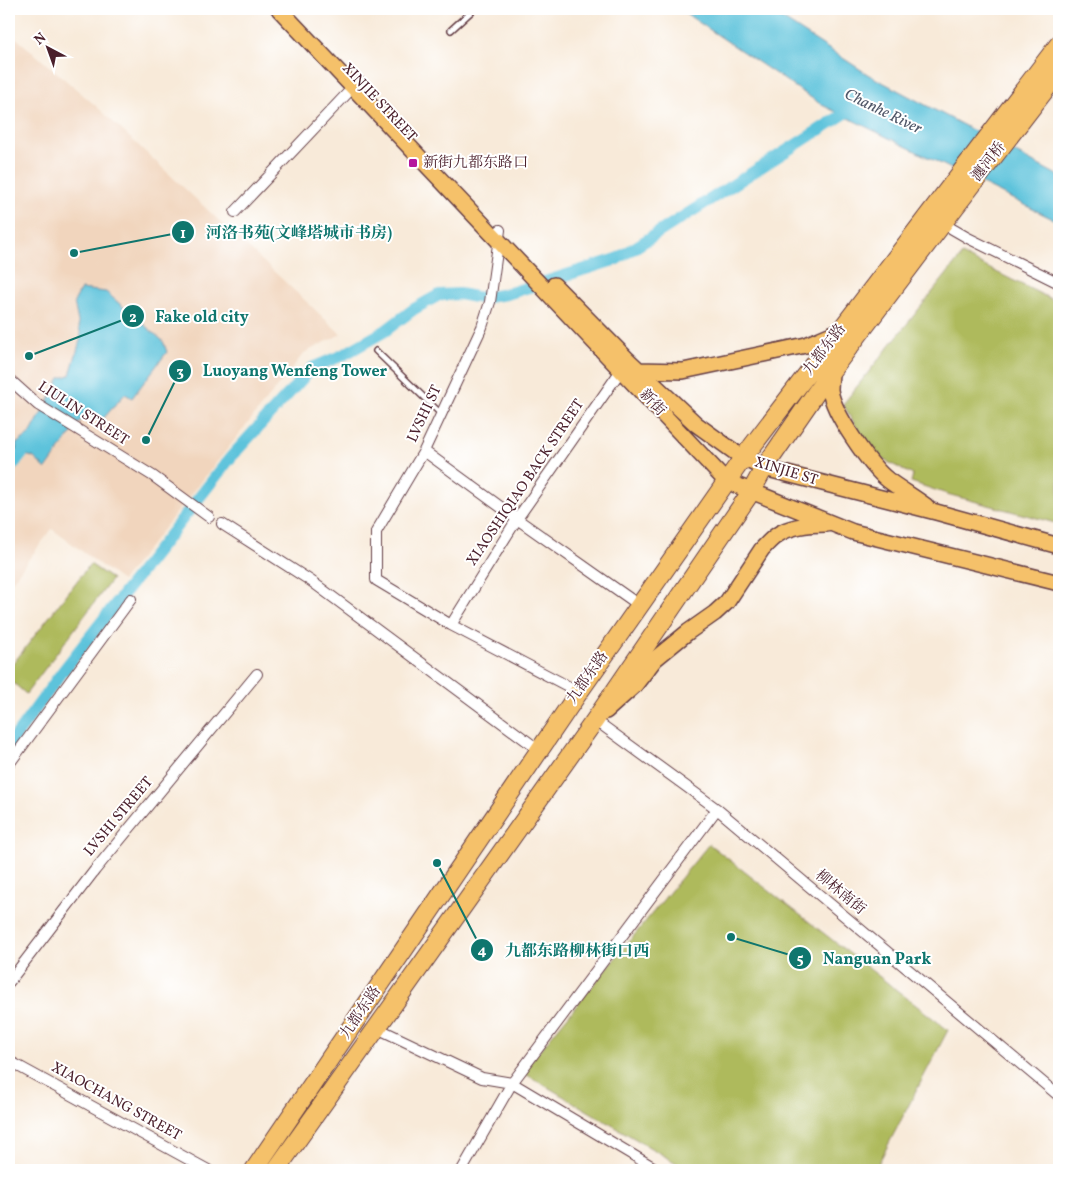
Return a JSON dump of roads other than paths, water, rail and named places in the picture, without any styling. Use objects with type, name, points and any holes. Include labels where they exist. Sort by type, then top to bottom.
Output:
[{"type":"highway","points":[[1016,114],[1059,44]]},
{"type":"highway","points":[[1016,114],[1059,72]]},
{"type":"highway","name":"瀍河桥","points":[[947,203],[1016,114]]},
{"type":"highway","name":"九都东路","points":[[276,1170],[595,720],[751,492],[764,468],[831,371],[942,223],[947,203]]},
{"type":"highway","name":"九都东路","points":[[254,1170],[539,750],[726,481],[841,330],[947,203]]},
{"type":"main road","points":[[278,9],[356,84]]},
{"type":"main road","name":"XINJIE STREET","points":[[291,9],[356,84],[563,302]]},
{"type":"main road","name":"XINJIE ST","points":[[563,302],[630,367],[696,424],[743,458],[764,468],[1059,546]]},
{"type":"main road","points":[[630,367],[683,371],[806,345],[841,330]]},
{"type":"main road","name":"新街","points":[[630,367],[726,481],[751,492]]},
{"type":"main road","points":[[831,371],[830,391],[838,413],[863,452],[887,479],[936,512]]},
{"type":"main road","name":"XINJIE ST","points":[[751,492],[853,532],[1059,582]]},
{"type":"main road","points":[[595,720],[635,685],[654,658],[721,609],[762,549],[778,534],[810,524],[832,524]]},
{"type":"street","points":[[235,212],[356,84]]},
{"type":"street","points":[[942,223],[1059,283]]},
{"type":"street","name":"LVSHI ST","points":[[451,625],[376,580],[376,532],[424,451],[482,327],[490,302],[499,236]]},
{"type":"street","name":"XIAOSHIQIAO BACK STREET","points":[[451,625],[517,519],[630,367]]},
{"type":"street","name":"LIULIN STREET","points":[[9,378],[38,405],[153,476],[209,517]]},
{"type":"street","points":[[424,451],[639,605]]},
{"type":"street","points":[[222,524],[311,581],[539,750]]},
{"type":"street","points":[[9,764],[131,599]]},
{"type":"street","points":[[451,625],[579,692]]},
{"type":"street","name":"LVSHI STREET","points":[[9,982],[94,870],[256,674]]},
{"type":"street","name":"柳林南街","points":[[595,720],[717,809],[1059,1096]]},
{"type":"street","points":[[462,1170],[512,1083],[717,809]]},
{"type":"street","points":[[377,1028],[482,1078],[512,1083],[658,1170]]},
{"type":"street","name":"XIAOCHANG STREET","points":[[9,1060],[208,1170]]},
{"type":"lane","points":[[451,30],[474,9]]},
{"type":"lane","points":[[376,351],[441,414]]},
{"type":"water","name":"Chanhe River","points":[[679,9],[767,9],[869,75],[1059,176],[1059,222],[822,105]]},
{"type":"water","points":[[81,289],[106,292],[163,341],[167,352],[132,398],[125,394],[101,421],[86,413],[46,469],[33,457],[17,453],[16,444],[30,434],[60,378],[70,375],[81,337],[74,302]]},
{"type":"waterway","name":"Chanhe River","points":[[9,745],[63,671],[231,457],[312,368],[343,355],[385,331],[414,309],[439,295],[459,294],[481,298],[507,294],[617,259],[855,107]]},
{"type":"waterway","points":[[9,469],[22,454]]},
{"type":"place","name":"新街九都东路口","points":[[413,163]]},
{"type":"place","name":"河洛书苑(文峰塔城市书房)","points":[[74,253]]},
{"type":"place","name":"Fake old city","points":[[29,356]]},
{"type":"place","name":"Luoyang Wenfeng Tower","points":[[146,440]]},
{"type":"place","name":"九都东路柳林街口西","points":[[437,863]]},
{"type":"place","name":"Nanguan Park","points":[[731,937]]}]
